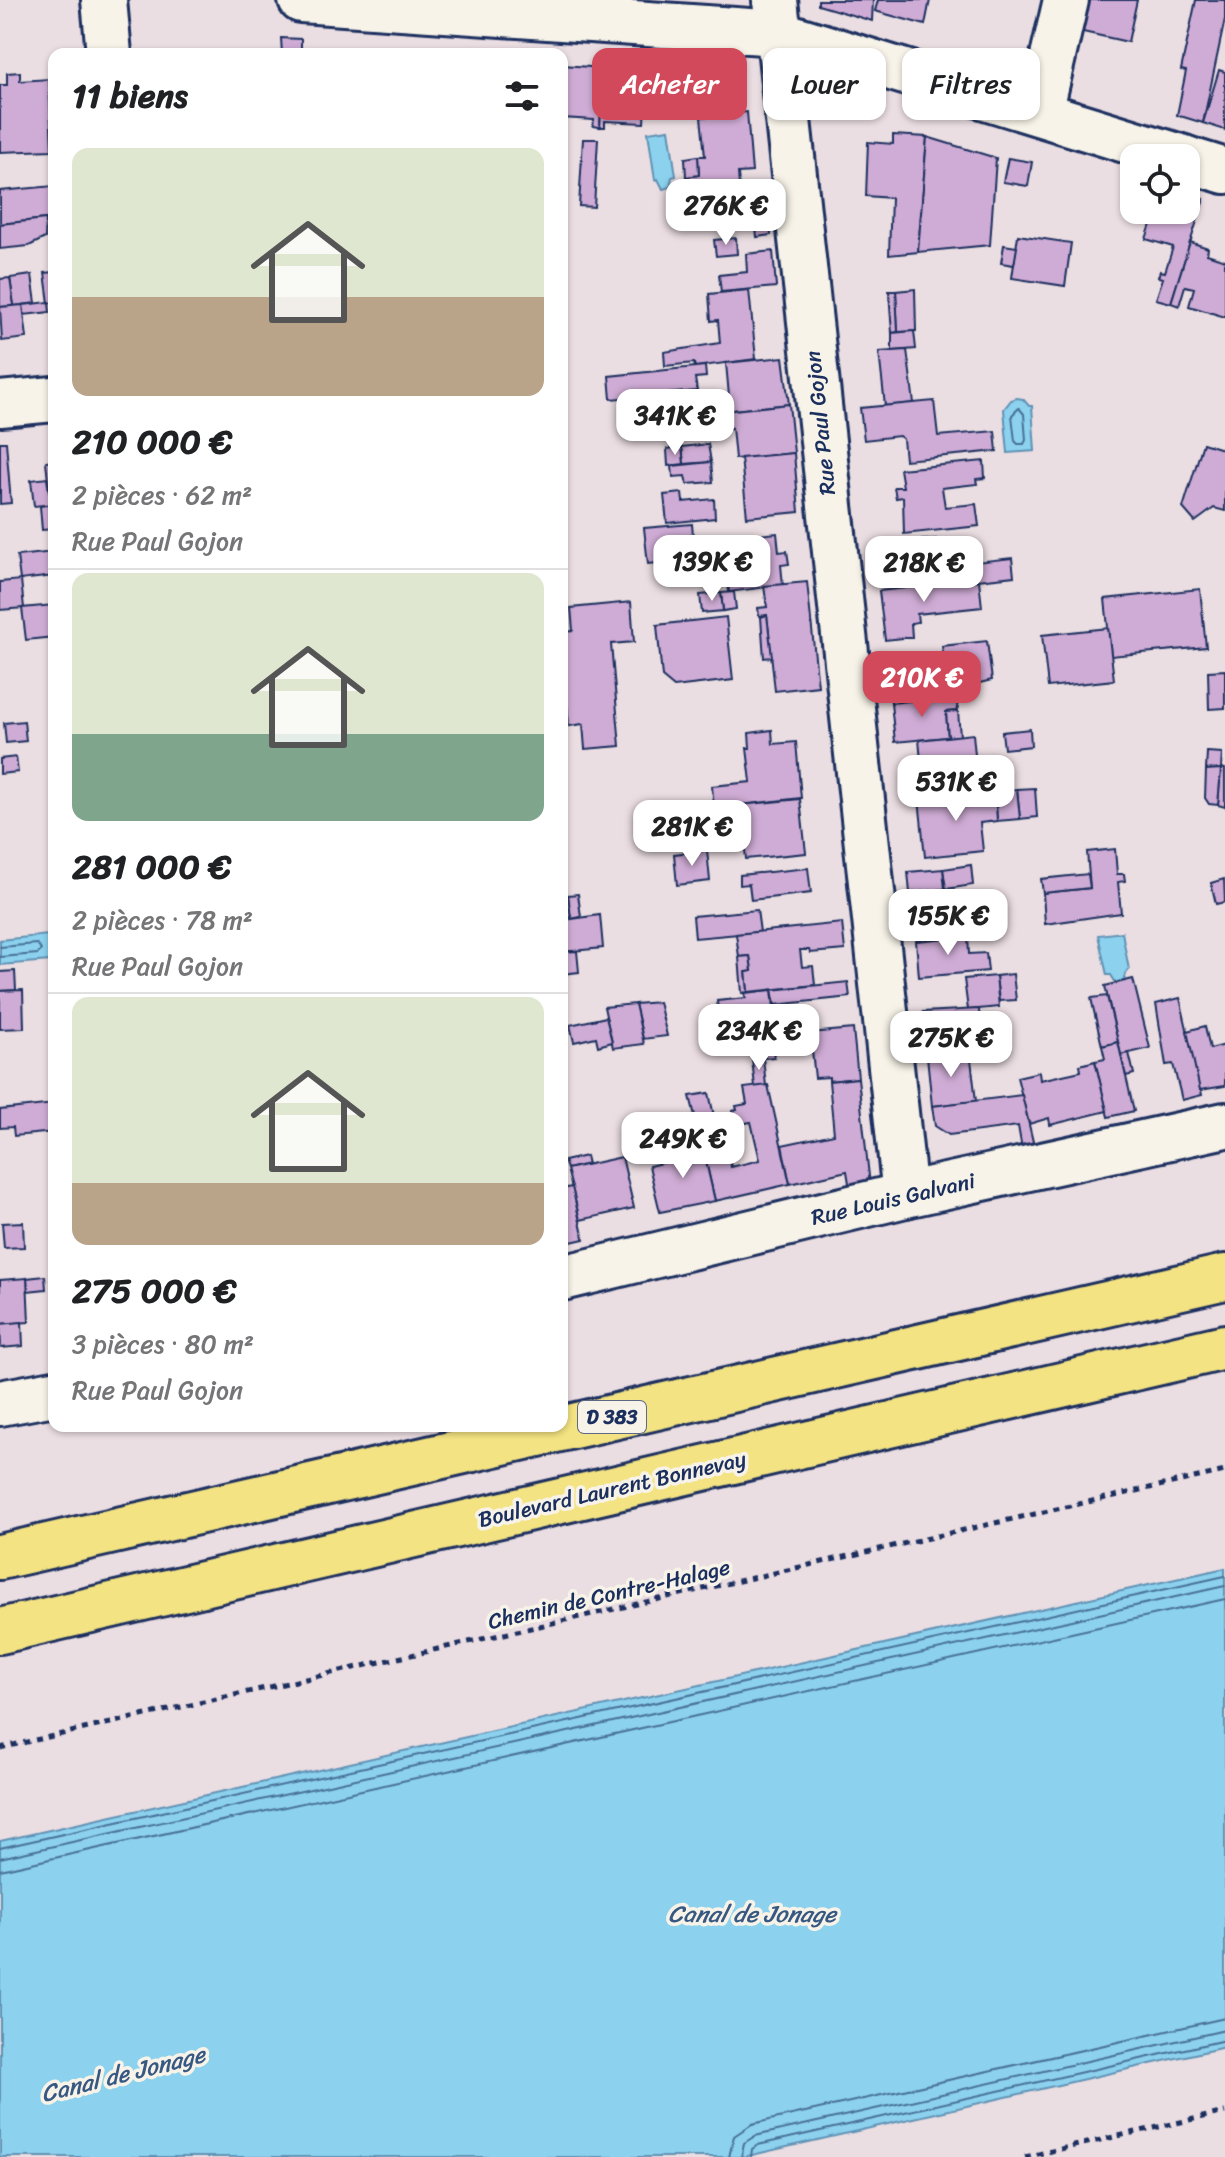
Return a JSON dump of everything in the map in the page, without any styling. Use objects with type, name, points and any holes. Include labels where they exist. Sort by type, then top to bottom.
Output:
[{"type":"highway","name":"D 383","points":[[568,1427],[1225,1277]]},
{"type":"highway","name":"Boulevard Laurent Bonnevay","points":[[0,1644],[20,1627],[1225,1347]]},
{"type":"highway","name":"D 383","points":[[0,1557],[547,1432]]},
{"type":"street","points":[[104,0],[108,48]]},
{"type":"street","points":[[301,0],[776,17],[902,63]]},
{"type":"street","points":[[1066,0],[1040,113],[1140,144]]},
{"type":"street","name":"Rue Paul Gojon","points":[[776,17],[905,1195]]},
{"type":"street","points":[[1200,163],[1225,171]]},
{"type":"street","points":[[0,404],[48,400]]},
{"type":"street","name":"Rue Louis Galvani","points":[[568,1277],[905,1195],[1225,1125]]},
{"type":"street","points":[[0,1403],[48,1394]]},
{"type":"path","name":"Chemin de Contre-Halage","points":[[0,1748],[1225,1471]]},
{"type":"path","points":[[1025,2157],[1225,2112]]},
{"type":"water","points":[[669,129],[676,176],[672,177],[670,187],[663,189],[658,179],[655,180],[648,132]]},
{"type":"water","points":[[1017,398],[1032,406],[1035,451],[1008,453],[1004,409]]},
{"type":"water","points":[[1122,932],[1129,970],[1124,981],[1116,983],[1111,975],[1107,975],[1098,935]]},
{"type":"water","points":[[48,935],[48,961],[0,965],[0,940]]},
{"type":"water","name":"Canal de Jonage","points":[[1225,1568],[1225,2047],[743,2157],[0,2157],[0,1841]]},
{"type":"building","points":[[818,0],[873,0],[872,21],[818,5]]},
{"type":"building","points":[[878,0],[930,0],[925,25],[875,11]]},
{"type":"building","points":[[1080,0],[1137,0],[1128,42],[1074,30]]},
{"type":"building","points":[[1196,0],[1225,0],[1225,19],[1203,123],[1177,115],[1186,71],[1181,70]]},
{"type":"building","points":[[281,38],[301,39],[301,48],[282,48]]},
{"type":"building","points":[[568,65],[592,67],[592,120],[568,118]]},
{"type":"building","points":[[1219,70],[1225,72],[1225,130],[1203,123]]},
{"type":"building","points":[[20,72],[20,81],[48,79],[48,150],[0,152],[0,85],[7,85],[7,73]]},
{"type":"building","points":[[747,112],[752,172],[738,173],[741,210],[690,214],[686,177],[699,175],[698,156],[705,156],[701,120],[747,120]]},
{"type":"building","points":[[594,120],[600,120],[600,127],[593,126]]},
{"type":"building","points":[[600,120],[644,120],[644,123],[605,121],[605,127],[600,127]]},
{"type":"building","points":[[893,135],[927,137],[918,252],[889,255],[891,198],[866,196],[868,142],[893,144]]},
{"type":"building","points":[[927,137],[996,158],[990,245],[918,252]]},
{"type":"building","points":[[583,139],[598,139],[594,207],[579,206]]},
{"type":"building","points":[[698,156],[699,175],[686,177],[685,158]]},
{"type":"building","points":[[1008,158],[1032,162],[1028,186],[1003,182]]},
{"type":"building","points":[[48,187],[48,219],[0,224],[0,191]]},
{"type":"building","points":[[768,207],[771,235],[757,237],[755,217],[751,217],[750,209]]},
{"type":"building","points":[[46,219],[45,238],[29,246],[0,249],[0,224]]},
{"type":"building","points":[[1151,224],[1196,224],[1171,303],[1156,299],[1163,278],[1158,277],[1160,271],[1165,272],[1173,247],[1146,239]]},
{"type":"building","points":[[1018,235],[1071,243],[1065,286],[1012,278]]},
{"type":"building","points":[[736,238],[737,254],[716,256],[714,240]]},
{"type":"building","points":[[1190,242],[1208,248],[1207,254],[1225,260],[1225,317],[1189,306],[1194,288],[1185,286],[1179,306],[1171,303]]},
{"type":"building","points":[[1004,245],[1017,247],[1014,265],[1001,263]]},
{"type":"building","points":[[773,251],[776,287],[721,292],[719,275],[747,272],[746,254]]},
{"type":"building","points":[[32,275],[36,303],[14,306],[10,278]]},
{"type":"building","points":[[10,278],[14,306],[0,307],[0,279]]},
{"type":"building","points":[[915,289],[916,331],[898,332],[896,291]]},
{"type":"building","points":[[749,290],[756,359],[695,367],[694,363],[665,366],[664,352],[720,343],[718,320],[711,321],[709,294]]},
{"type":"building","points":[[889,291],[896,291],[898,332],[892,333]]},
{"type":"building","points":[[48,302],[48,312],[24,315],[23,305]]},
{"type":"building","points":[[23,305],[27,338],[2,341],[0,307]]},
{"type":"building","points":[[914,331],[916,349],[892,351],[892,333]]},
{"type":"building","points":[[907,350],[914,403],[885,406],[879,352]]},
{"type":"building","points":[[783,357],[789,404],[715,412],[714,408],[730,407],[726,363]]},
{"type":"building","points":[[705,366],[706,377],[695,378],[697,391],[611,399],[609,376]]},
{"type":"building","points":[[934,401],[938,436],[995,431],[997,451],[905,460],[903,439],[899,436],[864,440],[860,408]]},
{"type":"building","points":[[789,404],[794,453],[735,459],[732,428],[717,430],[715,412]]},
{"type":"building","points":[[0,442],[6,442],[11,503],[0,504]]},
{"type":"building","points":[[1203,443],[1225,450],[1225,511],[1214,508],[1195,522],[1183,508]]},
{"type":"building","points":[[708,444],[711,462],[684,464],[682,447]]},
{"type":"building","points":[[682,447],[684,464],[668,466],[667,449]]},
{"type":"building","points":[[794,453],[799,512],[747,517],[741,458]]},
{"type":"building","points":[[984,461],[985,478],[976,479],[977,484],[942,488],[945,507],[976,504],[979,526],[904,534],[903,497],[896,498],[894,487],[903,487],[900,469]]},
{"type":"building","points":[[711,462],[713,482],[687,484],[685,476],[673,477],[672,466]]},
{"type":"building","points":[[47,478],[48,505],[34,506],[31,480]]},
{"type":"building","points":[[682,493],[683,502],[714,499],[715,518],[667,523],[664,495]]},
{"type":"building","points":[[48,505],[48,530],[42,530],[40,506]]},
{"type":"building","points":[[692,524],[695,559],[648,564],[644,528]]},
{"type":"building","points":[[777,533],[779,552],[787,551],[789,564],[781,565],[783,585],[729,592],[726,566],[745,564],[741,544],[749,543],[749,536]]},
{"type":"building","points":[[936,539],[939,566],[1012,558],[1014,576],[894,589],[892,567],[883,568],[882,558],[890,556],[889,543]]},
{"type":"building","points":[[48,553],[48,577],[20,580],[17,556]]},
{"type":"building","points":[[21,580],[24,608],[0,610],[0,582]]},
{"type":"building","points":[[979,580],[982,607],[917,614],[918,622],[911,623],[912,637],[885,640],[879,591]]},
{"type":"building","points":[[807,582],[818,686],[775,691],[767,615],[759,616],[758,608],[767,607],[764,586]]},
{"type":"building","points":[[1200,589],[1206,647],[1111,656],[1105,599]]},
{"type":"building","points":[[734,592],[736,609],[723,611],[721,593]]},
{"type":"building","points":[[721,593],[723,611],[702,613],[700,595]]},
{"type":"building","points":[[631,602],[634,642],[611,644],[620,746],[585,749],[583,724],[569,726],[568,631],[573,631],[571,608]]},
{"type":"building","points":[[48,606],[48,638],[26,640],[22,608]]},
{"type":"building","points":[[767,615],[772,657],[764,658],[761,617]]},
{"type":"building","points":[[726,617],[733,680],[674,687],[662,677],[657,625]]},
{"type":"building","points":[[1108,628],[1114,680],[1048,687],[1042,635]]},
{"type":"building","points":[[987,641],[992,680],[947,691],[945,672],[935,674],[934,660],[944,659],[942,646]]},
{"type":"building","points":[[1225,670],[1225,708],[1209,709],[1208,671]]},
{"type":"building","points":[[927,682],[928,699],[891,703],[889,685]]},
{"type":"building","points":[[956,696],[958,711],[946,712],[948,737],[895,742],[891,703]]},
{"type":"building","points":[[958,711],[960,736],[948,737],[946,712]]},
{"type":"building","points":[[24,721],[26,741],[6,743],[4,723]]},
{"type":"building","points":[[1030,729],[1031,746],[1004,749],[1002,732]]},
{"type":"building","points":[[772,730],[773,744],[796,742],[801,798],[714,808],[712,786],[751,782],[747,748],[750,748],[749,733]]},
{"type":"building","points":[[973,734],[978,786],[924,791],[919,740]]},
{"type":"building","points":[[1207,752],[1222,753],[1221,769],[1206,770]]},
{"type":"building","points":[[16,757],[18,772],[0,774],[0,759]]},
{"type":"building","points":[[1221,768],[1225,769],[1225,807],[1218,805]]},
{"type":"building","points":[[1221,769],[1218,805],[1209,804],[1205,798],[1206,770]]},
{"type":"building","points":[[1035,788],[1037,817],[1020,819],[1017,789]]},
{"type":"building","points":[[1017,789],[1020,819],[997,821],[995,791]]},
{"type":"building","points":[[995,791],[997,821],[980,823],[983,851],[925,857],[919,799]]},
{"type":"building","points":[[800,799],[806,853],[746,859],[740,805]]},
{"type":"building","points":[[1115,849],[1117,874],[1124,874],[1125,881],[1118,882],[1121,913],[1045,924],[1043,893],[1090,888],[1087,852]]},
{"type":"building","points":[[707,850],[710,881],[677,885],[674,854]]},
{"type":"building","points":[[971,865],[973,885],[946,889],[943,869]]},
{"type":"building","points":[[808,868],[811,893],[751,900],[749,884],[740,885],[740,875]]},
{"type":"building","points":[[943,869],[945,889],[910,893],[908,872]]},
{"type":"building","points":[[1088,874],[1090,888],[1043,893],[1041,879]]},
{"type":"building","points":[[1224,879],[1225,902],[1216,904],[1211,883]]},
{"type":"building","points":[[578,894],[581,917],[571,919],[568,895]]},
{"type":"building","points":[[568,895],[571,919],[600,915],[603,948],[568,951]]},
{"type":"building","points":[[757,910],[760,932],[695,938],[693,916]]},
{"type":"building","points":[[842,923],[845,950],[810,953],[809,950],[800,950],[802,967],[813,966],[815,985],[748,992],[746,972],[752,971],[750,956],[739,957],[736,934]]},
{"type":"building","points":[[968,936],[969,954],[986,953],[988,971],[919,977],[916,941]]},
{"type":"building","points":[[577,951],[579,972],[568,973],[568,952]]},
{"type":"building","points":[[750,956],[752,971],[746,972],[748,992],[742,993],[739,957]]},
{"type":"building","points":[[15,971],[16,990],[0,991],[0,972]]},
{"type":"building","points":[[1013,974],[1016,1000],[999,1001],[996,976]]},
{"type":"building","points":[[996,976],[999,1007],[968,1010],[964,979]]},
{"type":"building","points":[[1133,979],[1150,1048],[1121,1055],[1105,986]]},
{"type":"building","points":[[848,982],[850,997],[775,1005],[772,990]]},
{"type":"building","points":[[23,990],[24,1028],[0,1029],[0,991]]},
{"type":"building","points":[[772,990],[778,1043],[772,1044],[774,1057],[752,1059],[751,1047],[722,1049],[717,1001],[746,998],[745,993]]},
{"type":"building","points":[[1107,996],[1118,1042],[1102,1046],[1091,998]]},
{"type":"building","points":[[1180,998],[1202,1095],[1182,1100],[1173,1064],[1166,1065],[1156,1004]]},
{"type":"building","points":[[659,1002],[667,1036],[643,1039],[635,1004]]},
{"type":"building","points":[[635,1004],[644,1044],[613,1048],[604,1007]]},
{"type":"building","points":[[979,1009],[981,1041],[992,1040],[991,1033],[1009,1032],[1011,1049],[927,1056],[923,1012]]},
{"type":"building","points":[[606,1017],[612,1042],[598,1046],[596,1037],[574,1042],[570,1025]]},
{"type":"building","points":[[1205,1026],[1210,1049],[1225,1045],[1225,1086],[1200,1090],[1187,1031]]},
{"type":"building","points":[[853,1029],[858,1078],[829,1081],[829,1077],[815,1078],[810,1033]]},
{"type":"building","points":[[1118,1042],[1134,1111],[1108,1117],[1095,1061],[1105,1059],[1102,1046]]},
{"type":"building","points":[[970,1051],[976,1101],[932,1106],[927,1056]]},
{"type":"building","points":[[1129,1053],[1134,1074],[1126,1076],[1121,1055]]},
{"type":"building","points":[[763,1058],[766,1086],[755,1087],[752,1059]]},
{"type":"building","points":[[1095,1061],[1107,1111],[1050,1125],[1049,1118],[1029,1124],[1017,1077],[1039,1072],[1040,1080],[1081,1071],[1080,1065]]},
{"type":"building","points":[[858,1078],[870,1185],[850,1189],[847,1171],[790,1184],[782,1145],[834,1134],[829,1081]]},
{"type":"building","points":[[768,1085],[790,1184],[715,1201],[704,1153],[727,1148],[731,1167],[760,1160],[751,1122],[735,1125],[732,1111],[737,1110],[736,1106],[747,1104],[744,1088]]},
{"type":"building","points":[[709,1093],[714,1116],[696,1120],[690,1096]]},
{"type":"building","points":[[1022,1095],[1034,1146],[1022,1149],[1018,1126],[949,1135],[935,1126],[932,1106]]},
{"type":"building","points":[[48,1105],[48,1133],[14,1136],[13,1127],[0,1128],[0,1110]]},
{"type":"building","points":[[678,1136],[682,1153],[664,1157],[661,1140]]},
{"type":"building","points":[[701,1140],[715,1201],[660,1212],[649,1166],[666,1162],[665,1157],[673,1155],[674,1161],[685,1158],[683,1152],[689,1151],[687,1143]]},
{"type":"building","points":[[586,1156],[588,1164],[568,1169],[568,1160]]},
{"type":"building","points":[[622,1157],[634,1208],[580,1220],[568,1169]]},
{"type":"building","points":[[572,1187],[584,1239],[568,1243],[568,1188]]},
{"type":"building","points":[[23,1222],[24,1247],[4,1248],[2,1223]]},
{"type":"building","points":[[45,1276],[46,1289],[28,1291],[27,1278]]},
{"type":"building","points":[[27,1278],[29,1322],[0,1324],[0,1280]]},
{"type":"building","points":[[22,1322],[23,1346],[1,1348],[0,1324]]}]
